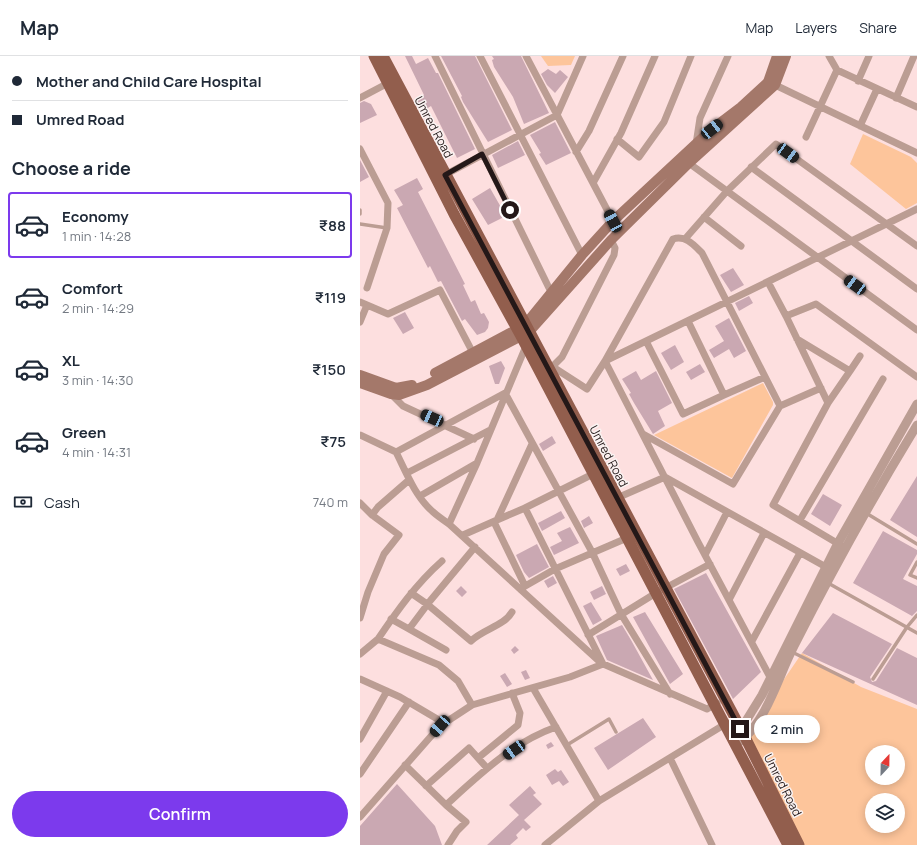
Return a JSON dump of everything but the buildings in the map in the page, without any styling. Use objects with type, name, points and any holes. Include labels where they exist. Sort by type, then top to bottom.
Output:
[{"type":"main road","points":[[374,56],[380,67],[392,81]]},
{"type":"main road","points":[[383,56],[392,81]]},
{"type":"main road","points":[[360,375],[396,388],[405,387],[417,383],[473,353],[525,335],[550,292],[582,254],[613,221],[661,176],[686,160],[696,144],[772,83],[777,56]]},
{"type":"main road","points":[[360,383],[391,394],[399,395],[427,385],[525,335],[686,160],[772,83],[786,56]]},
{"type":"main road","name":"Umred Road","points":[[392,81],[441,178],[525,335],[547,370],[617,498],[660,591],[720,702],[729,722],[742,734],[773,805],[799,845]]},
{"type":"main road","points":[[547,370],[593,474],[627,538],[660,591]]},
{"type":"main road","points":[[729,722],[734,741],[773,805],[788,845]]},
{"type":"street","points":[[371,56],[380,67]]},
{"type":"street","points":[[435,56],[550,292]]},
{"type":"street","points":[[480,56],[582,254]]},
{"type":"street","points":[[526,56],[613,221]]},
{"type":"street","points":[[441,178],[482,154],[557,115],[583,56]]},
{"type":"street","points":[[576,152],[589,131],[623,56]]},
{"type":"street","points":[[592,183],[617,139],[655,56]]},
{"type":"street","points":[[617,139],[639,156],[664,122],[691,56]]},
{"type":"street","points":[[696,144],[700,118],[728,56]]},
{"type":"street","points":[[829,56],[837,70],[917,107]]},
{"type":"street","points":[[858,81],[869,56]]},
{"type":"street","points":[[896,98],[914,56]]},
{"type":"street","points":[[806,137],[837,70]]},
{"type":"street","points":[[360,98],[392,81]]},
{"type":"street","points":[[772,83],[917,153]]},
{"type":"street","points":[[860,126],[877,89]]},
{"type":"street","points":[[685,239],[726,191],[776,144],[917,246]]},
{"type":"street","points":[[360,149],[388,203],[387,228],[367,288]]},
{"type":"street","points":[[686,160],[817,258],[917,330]]},
{"type":"street","points":[[751,167],[917,289]]},
{"type":"street","points":[[605,361],[917,209]]},
{"type":"street","points":[[704,217],[742,246]]},
{"type":"street","points":[[611,240],[615,248],[614,255],[562,357],[547,370],[587,389],[605,361],[668,245],[673,239],[685,239],[692,243],[702,253],[780,406]]},
{"type":"street","points":[[768,282],[828,403]]},
{"type":"street","points":[[360,322],[363,303],[388,314],[440,290],[473,353]]},
{"type":"street","points":[[786,316],[816,304],[917,377]]},
{"type":"street","points":[[688,321],[724,395]]},
{"type":"street","points":[[450,524],[477,464],[505,393],[525,335]]},
{"type":"street","points":[[797,339],[850,371]]},
{"type":"street","points":[[646,341],[683,414],[765,377]]},
{"type":"street","points":[[846,548],[773,505],[828,403],[860,356]]},
{"type":"street","points":[[605,361],[664,477],[770,677]]},
{"type":"street","points":[[800,520],[883,379]]},
{"type":"street","points":[[643,434],[733,484],[780,406],[821,388]]},
{"type":"street","points":[[396,452],[505,393]]},
{"type":"street","points":[[505,393],[592,552],[621,614],[670,694]]},
{"type":"street","points":[[391,394],[403,406],[474,439]]},
{"type":"street","points":[[742,734],[838,543],[917,404]]},
{"type":"street","points":[[734,741],[765,708],[791,652],[846,548],[917,425]]},
{"type":"street","points":[[372,515],[408,477],[490,430]]},
{"type":"street","points":[[360,435],[396,452],[408,477],[432,511],[450,524],[523,588],[603,664],[707,710],[720,702]]},
{"type":"street","points":[[523,588],[495,521],[532,444]]},
{"type":"street","points":[[420,496],[477,464]]},
{"type":"street","points":[[463,535],[525,508],[593,474]]},
{"type":"street","points":[[617,498],[664,477]]},
{"type":"street","points":[[664,477],[826,567]]},
{"type":"street","points":[[360,503],[372,515],[399,535],[384,554],[368,592],[360,618]]},
{"type":"street","points":[[525,508],[603,664]]},
{"type":"street","points":[[705,555],[727,512]]},
{"type":"street","points":[[729,600],[764,533]]},
{"type":"street","points":[[523,588],[555,569],[627,538]]},
{"type":"street","points":[[409,629],[427,604],[475,547]]},
{"type":"street","points":[[752,641],[800,553]]},
{"type":"street","points":[[360,654],[378,639],[411,593],[442,561]]},
{"type":"street","points":[[588,635],[660,591],[710,564]]},
{"type":"street","points":[[411,593],[427,604],[471,641],[479,633],[504,621],[512,612]]},
{"type":"street","points":[[392,619],[446,650]]},
{"type":"street","points":[[378,639],[439,665],[458,681],[472,705]]},
{"type":"street","points":[[360,817],[444,723],[472,705],[570,678],[603,664]]},
{"type":"street","points":[[361,681],[387,691],[409,702],[444,723]]},
{"type":"street","points":[[533,688],[599,801]]},
{"type":"street","points":[[360,739],[387,691]]},
{"type":"street","points":[[478,758],[518,725],[520,713],[512,693]]},
{"type":"street","points":[[360,774],[409,702]]},
{"type":"street","points":[[546,845],[599,801],[729,722]]},
{"type":"street","points":[[446,805],[487,768],[527,741],[556,727]]},
{"type":"street","points":[[426,786],[469,748],[487,768]]},
{"type":"street","points":[[670,758],[712,845]]},
{"type":"street","points":[[406,765],[426,786],[466,822],[457,831],[448,845]]},
{"type":"lane","points":[[360,224],[387,228]]},
{"type":"lane","points":[[866,513],[917,544]]},
{"type":"lane","points":[[917,562],[910,575],[917,578]]},
{"type":"lane","points":[[828,583],[917,633]]},
{"type":"lane","points":[[873,679],[907,627],[917,615]]},
{"type":"lane","points":[[791,652],[854,682]]},
{"type":"lane","points":[[566,745],[609,719],[616,732]]},
{"type":"shaded area","points":[[541,56],[575,56],[571,65],[548,66]]},
{"type":"shaded area","points":[[863,134],[911,157],[917,163],[917,203],[906,209],[850,164]]},
{"type":"shaded area","points":[[763,383],[773,402],[773,405],[732,478],[654,435]]},
{"type":"shaded area","points":[[802,653],[861,687],[917,709],[917,845],[799,845],[744,738]]},
{"type":"route","points":[[510,210],[482,154],[445,175],[740,729]]}]
